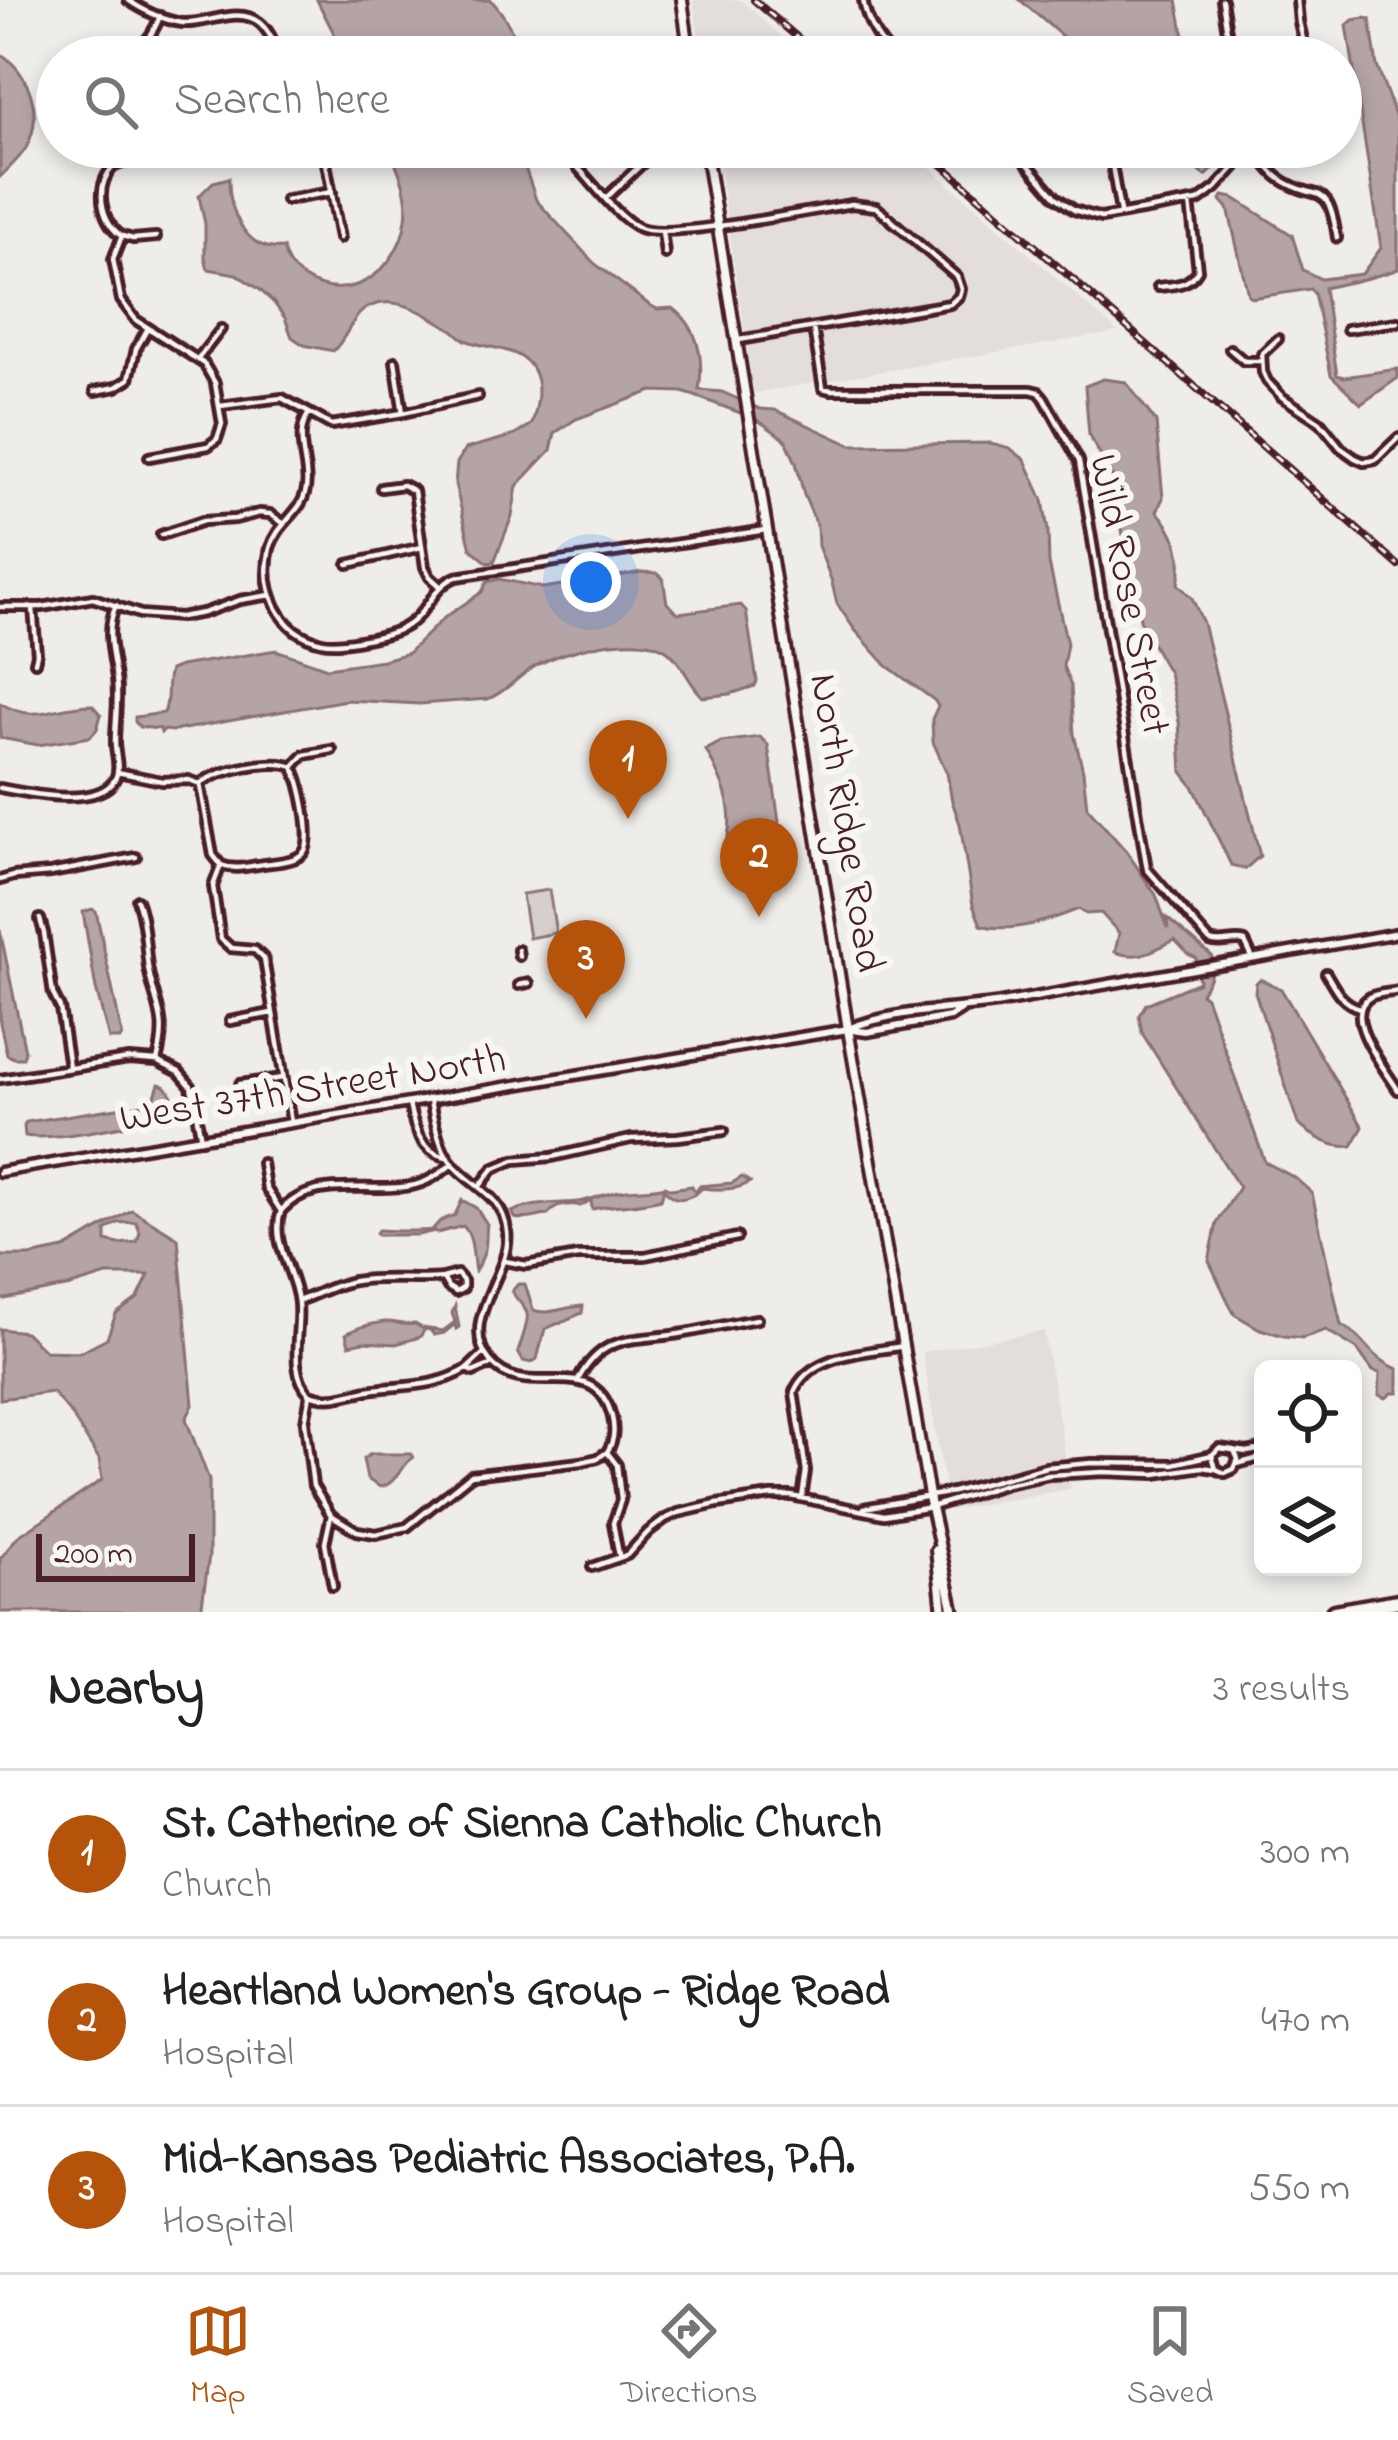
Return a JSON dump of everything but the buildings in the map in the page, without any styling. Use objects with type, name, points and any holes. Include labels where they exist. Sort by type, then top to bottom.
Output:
[{"type":"highway","points":[[1334,1612],[1398,1600]]},
{"type":"main road","points":[[682,0],[687,36]]},
{"type":"main road","name":"North Ridge Road","points":[[708,168],[931,1507],[944,1612]]},
{"type":"main road","name":"North Ridge Road","points":[[931,1507],[954,1612]]},
{"type":"street","points":[[128,0],[182,23],[249,17],[269,36]]},
{"type":"street","points":[[863,0],[877,36]]},
{"type":"street","points":[[1222,0],[1228,36]]},
{"type":"street","points":[[1297,0],[1302,36]]},
{"type":"street","points":[[151,36],[160,16]]},
{"type":"street","points":[[111,168],[102,194],[108,224],[133,239],[156,237]]},
{"type":"street","points":[[327,168],[340,238]]},
{"type":"street","points":[[579,168],[634,226],[649,231],[867,204],[884,213],[960,285],[959,296],[950,304],[736,341]]},
{"type":"street","points":[[606,198],[638,168]]},
{"type":"street","points":[[1031,168],[1074,210],[1101,218],[1190,203],[1209,195],[1234,168]]},
{"type":"street","points":[[1112,168],[1120,215]]},
{"type":"street","points":[[1270,168],[1278,177],[1322,196],[1334,215],[1337,238]]},
{"type":"street","points":[[286,200],[332,192]]},
{"type":"street","points":[[1158,287],[1185,283],[1198,270],[1190,203]]},
{"type":"street","points":[[662,231],[665,254]]},
{"type":"street","points":[[122,236],[113,259],[118,292],[130,314],[198,359],[215,383],[220,406],[222,430],[213,443],[149,457]]},
{"type":"street","points":[[1347,329],[1398,322]]},
{"type":"street","points":[[94,391],[129,379],[136,349],[148,328]]},
{"type":"street","points":[[198,359],[221,328]]},
{"type":"street","name":"Wild Rose Street","points":[[813,328],[824,388],[1031,390],[1044,398],[1079,460],[1147,868],[1210,941],[1219,945],[1245,942],[1253,959]]},
{"type":"street","points":[[1277,339],[1266,348],[1262,362],[1267,381],[1320,422],[1341,448],[1364,462],[1376,460],[1398,438]]},
{"type":"street","points":[[1230,349],[1244,361],[1262,362]]},
{"type":"street","points":[[394,361],[403,413]]},
{"type":"street","points":[[220,406],[281,398],[337,426],[478,396]]},
{"type":"street","points":[[309,413],[301,441],[305,495],[273,540],[268,560],[277,612],[316,640],[335,643],[405,627],[427,608],[440,586],[456,577],[766,530]]},
{"type":"street","points":[[381,488],[403,485],[414,491],[427,572],[440,586]]},
{"type":"street","points":[[161,535],[203,521],[259,513],[283,523]]},
{"type":"street","points":[[348,564],[422,547]]},
{"type":"street","points":[[0,607],[33,608],[84,598],[153,616],[180,617],[272,595]]},
{"type":"street","points":[[0,788],[57,797],[102,791],[113,783],[118,697],[109,629],[116,605]]},
{"type":"street","points":[[33,608],[35,662]]},
{"type":"street","points":[[293,767],[304,755],[332,750]]},
{"type":"street","points":[[200,784],[215,773],[278,763],[293,767],[300,780],[306,850],[290,860],[220,866]]},
{"type":"street","points":[[117,772],[200,784]]},
{"type":"street","points":[[200,784],[213,855],[220,866]]},
{"type":"street","points":[[0,880],[136,857]]},
{"type":"street","points":[[220,866],[213,886],[221,939],[231,948],[256,950],[262,956],[291,1124]]},
{"type":"street","points":[[137,900],[163,1025],[158,1061]]},
{"type":"street","points":[[40,919],[69,1067]]},
{"type":"street","name":"West 37th Street North","points":[[0,1172],[1398,933]]},
{"type":"street","points":[[1326,973],[1341,998],[1360,1008]]},
{"type":"street","points":[[519,986],[529,983]]},
{"type":"street","points":[[1398,991],[1370,998],[1360,1008],[1361,1030],[1398,1090]]},
{"type":"street","points":[[230,1021],[272,1013]]},
{"type":"street","points":[[0,1079],[129,1059],[158,1061],[179,1072],[191,1086],[201,1138]]},
{"type":"street","points":[[240,1084],[283,1078]]},
{"type":"street","points":[[430,1101],[440,1160],[433,1175]]},
{"type":"street","points":[[310,1394],[305,1422],[313,1486],[331,1515],[357,1531],[376,1534],[415,1522],[471,1475],[598,1458],[614,1440],[609,1408],[597,1390],[566,1378],[514,1379],[484,1353],[481,1312],[505,1261],[506,1221],[500,1205],[480,1186],[420,1141],[410,1104]]},
{"type":"street","points":[[480,1186],[494,1169],[514,1160],[552,1157],[631,1139],[724,1131]]},
{"type":"street","points":[[262,1163],[266,1188],[281,1211]]},
{"type":"street","points":[[452,1163],[410,1186],[339,1188],[304,1195],[281,1211],[277,1237],[298,1301],[298,1373],[310,1394],[331,1399],[450,1379],[484,1353]]},
{"type":"street","points":[[505,1261],[526,1265],[578,1256],[645,1256],[737,1237]]},
{"type":"street","points":[[298,1301],[351,1281],[443,1278]]},
{"type":"street","points":[[578,1380],[596,1356],[630,1338],[757,1319]]},
{"type":"street","points":[[802,1498],[806,1472],[794,1392],[804,1375],[819,1363],[903,1346]]},
{"type":"street","points":[[467,1370],[492,1364]]},
{"type":"street","points":[[859,1509],[1046,1467],[1173,1464],[1204,1459],[1224,1447],[1254,1452]]},
{"type":"street","points":[[1234,1450],[1237,1465]]},
{"type":"street","points":[[607,1452],[617,1465],[622,1500],[614,1523],[620,1557]]},
{"type":"street","points":[[1212,1455],[1216,1469]]},
{"type":"street","points":[[592,1568],[635,1548],[658,1523],[678,1513],[771,1496],[884,1515],[1049,1475],[1155,1474],[1202,1468],[1225,1473],[1254,1457]]},
{"type":"street","points":[[331,1515],[325,1543],[333,1586]]},
{"type":"shaded area","points":[[317,0],[491,0],[514,36],[335,36]]},
{"type":"shaded area","points":[[693,0],[741,0],[781,36],[699,36]]},
{"type":"shaded area","points":[[1020,0],[1177,0],[1184,36],[1062,36]]},
{"type":"shaded area","points":[[1370,19],[1377,66],[1398,124],[1398,269],[1324,288],[1337,375],[1398,369],[1398,378],[1361,404],[1331,375],[1310,289],[1248,295],[1228,208],[1221,200],[1223,196],[1234,198],[1292,235],[1303,270],[1321,279],[1362,274],[1381,248],[1362,123],[1362,36],[1349,36],[1347,25]]},
{"type":"shaded area","points":[[0,53],[26,83],[34,122],[26,148],[0,177]]},
{"type":"shaded area","points":[[398,168],[525,168],[536,200],[594,263],[648,304],[673,308],[682,316],[700,356],[699,390],[722,392],[760,409],[775,410],[851,445],[991,443],[1010,448],[1025,460],[1043,500],[1049,563],[1067,644],[1063,666],[1071,686],[1087,807],[1156,895],[1168,929],[1167,918],[1212,956],[1210,977],[1201,993],[1265,1162],[1312,1193],[1341,1325],[1398,1369],[1398,1393],[1386,1398],[1379,1395],[1380,1373],[1373,1371],[1357,1349],[1326,1330],[1302,1338],[1284,1336],[1234,1314],[1209,1261],[1217,1223],[1239,1187],[1142,1033],[1139,1015],[1146,1004],[1199,982],[1196,958],[1175,940],[1139,955],[1115,952],[1119,933],[1101,913],[1086,914],[1079,909],[1018,927],[981,925],[947,773],[933,742],[932,719],[938,706],[887,666],[837,604],[818,546],[817,526],[786,440],[754,418],[682,392],[652,391],[576,419],[555,433],[551,450],[517,486],[512,516],[494,562],[488,563],[471,549],[455,484],[457,463],[465,449],[515,435],[532,424],[538,390],[528,362],[466,340],[412,308],[390,303],[362,312],[333,351],[304,345],[292,337],[285,318],[259,289],[236,274],[208,269],[199,196],[213,182],[229,178],[236,215],[249,236],[258,243],[283,248],[290,265],[304,278],[339,288],[370,278],[394,253],[406,219]]},
{"type":"shaded area","points":[[719,168],[931,168],[1118,332],[754,393]]},
{"type":"shaded area","points":[[1103,379],[1126,382],[1156,422],[1163,498],[1157,511],[1177,545],[1178,584],[1192,598],[1203,623],[1260,856],[1245,869],[1231,865],[1182,772],[1179,721],[1169,673],[1141,624],[1119,515],[1121,493],[1089,435],[1085,386]]},
{"type":"shaded area","points":[[642,572],[663,578],[667,603],[678,613],[741,605],[746,611],[755,686],[703,697],[669,652],[656,645],[621,642],[547,661],[488,699],[419,704],[346,700],[161,733],[135,722],[135,717],[164,713],[170,670],[180,666],[276,650],[327,668],[383,660],[408,653],[444,618],[482,592],[487,582],[499,579],[543,588]]},
{"type":"shaded area","points":[[0,703],[25,713],[92,705],[101,715],[90,737],[38,745],[0,738]]},
{"type":"shaded area","points":[[760,737],[768,745],[784,856],[778,865],[729,871],[722,865],[730,825],[728,802],[706,750],[721,742]]},
{"type":"shaded area","points":[[549,890],[556,933],[529,938],[522,894]]},
{"type":"shaded area","points":[[92,909],[120,1039],[109,1039],[96,989],[83,912]]},
{"type":"shaded area","points":[[0,930],[23,1058],[7,1055],[0,1023]]},
{"type":"shaded area","points":[[1260,979],[1281,989],[1363,1127],[1352,1146],[1323,1141],[1298,1124],[1255,992]]},
{"type":"shaded area","points":[[159,1084],[172,1098],[174,1111],[168,1115],[75,1134],[25,1136],[26,1122],[149,1103]]},
{"type":"shaded area","points":[[742,1177],[750,1182],[733,1188],[702,1188],[685,1198],[673,1197],[664,1189],[661,1199],[645,1202],[592,1209],[591,1200],[527,1219],[515,1218],[512,1212],[626,1190],[692,1186],[695,1192],[699,1186],[732,1183]]},
{"type":"shaded area","points":[[462,1200],[476,1208],[487,1224],[485,1251],[475,1271],[471,1241],[463,1226],[418,1235],[376,1233],[432,1230],[455,1215]]},
{"type":"shaded area","points":[[132,1210],[178,1238],[193,1405],[186,1419],[209,1480],[209,1556],[201,1612],[0,1612],[0,1559],[17,1537],[102,1480],[99,1459],[52,1392],[0,1399],[0,1329],[25,1332],[45,1351],[80,1352],[107,1338],[116,1314],[138,1298],[149,1275],[107,1275],[0,1300],[0,1256],[64,1249]],"holes":[[[136,1222],[137,1242],[106,1241],[106,1230],[118,1223]]]},
{"type":"shaded area","points":[[525,1284],[533,1310],[583,1306],[582,1313],[545,1329],[537,1359],[531,1363],[523,1361],[518,1352],[527,1317],[512,1291]]},
{"type":"shaded area","points":[[455,1306],[456,1329],[455,1324],[444,1333],[434,1335],[425,1329],[420,1337],[396,1344],[349,1345],[346,1334],[384,1322],[443,1331],[455,1322]]},
{"type":"shaded area","points":[[1044,1331],[1071,1489],[949,1510],[922,1352]]},
{"type":"shaded area","points":[[371,1454],[411,1454],[413,1458],[380,1487],[367,1479],[363,1459]]},
{"type":"railway","points":[[754,0],[796,36]]},
{"type":"railway","points":[[946,168],[1398,565]]},
{"type":"place","name":"St. Catherine of Sienna Catholic Church","points":[[628,819]]},
{"type":"place","name":"Heartland Women's Group - Ridge Road","points":[[759,917]]},
{"type":"place","name":"Mid-Kansas Pediatric Associates, P.A.","points":[[586,1019]]}]
